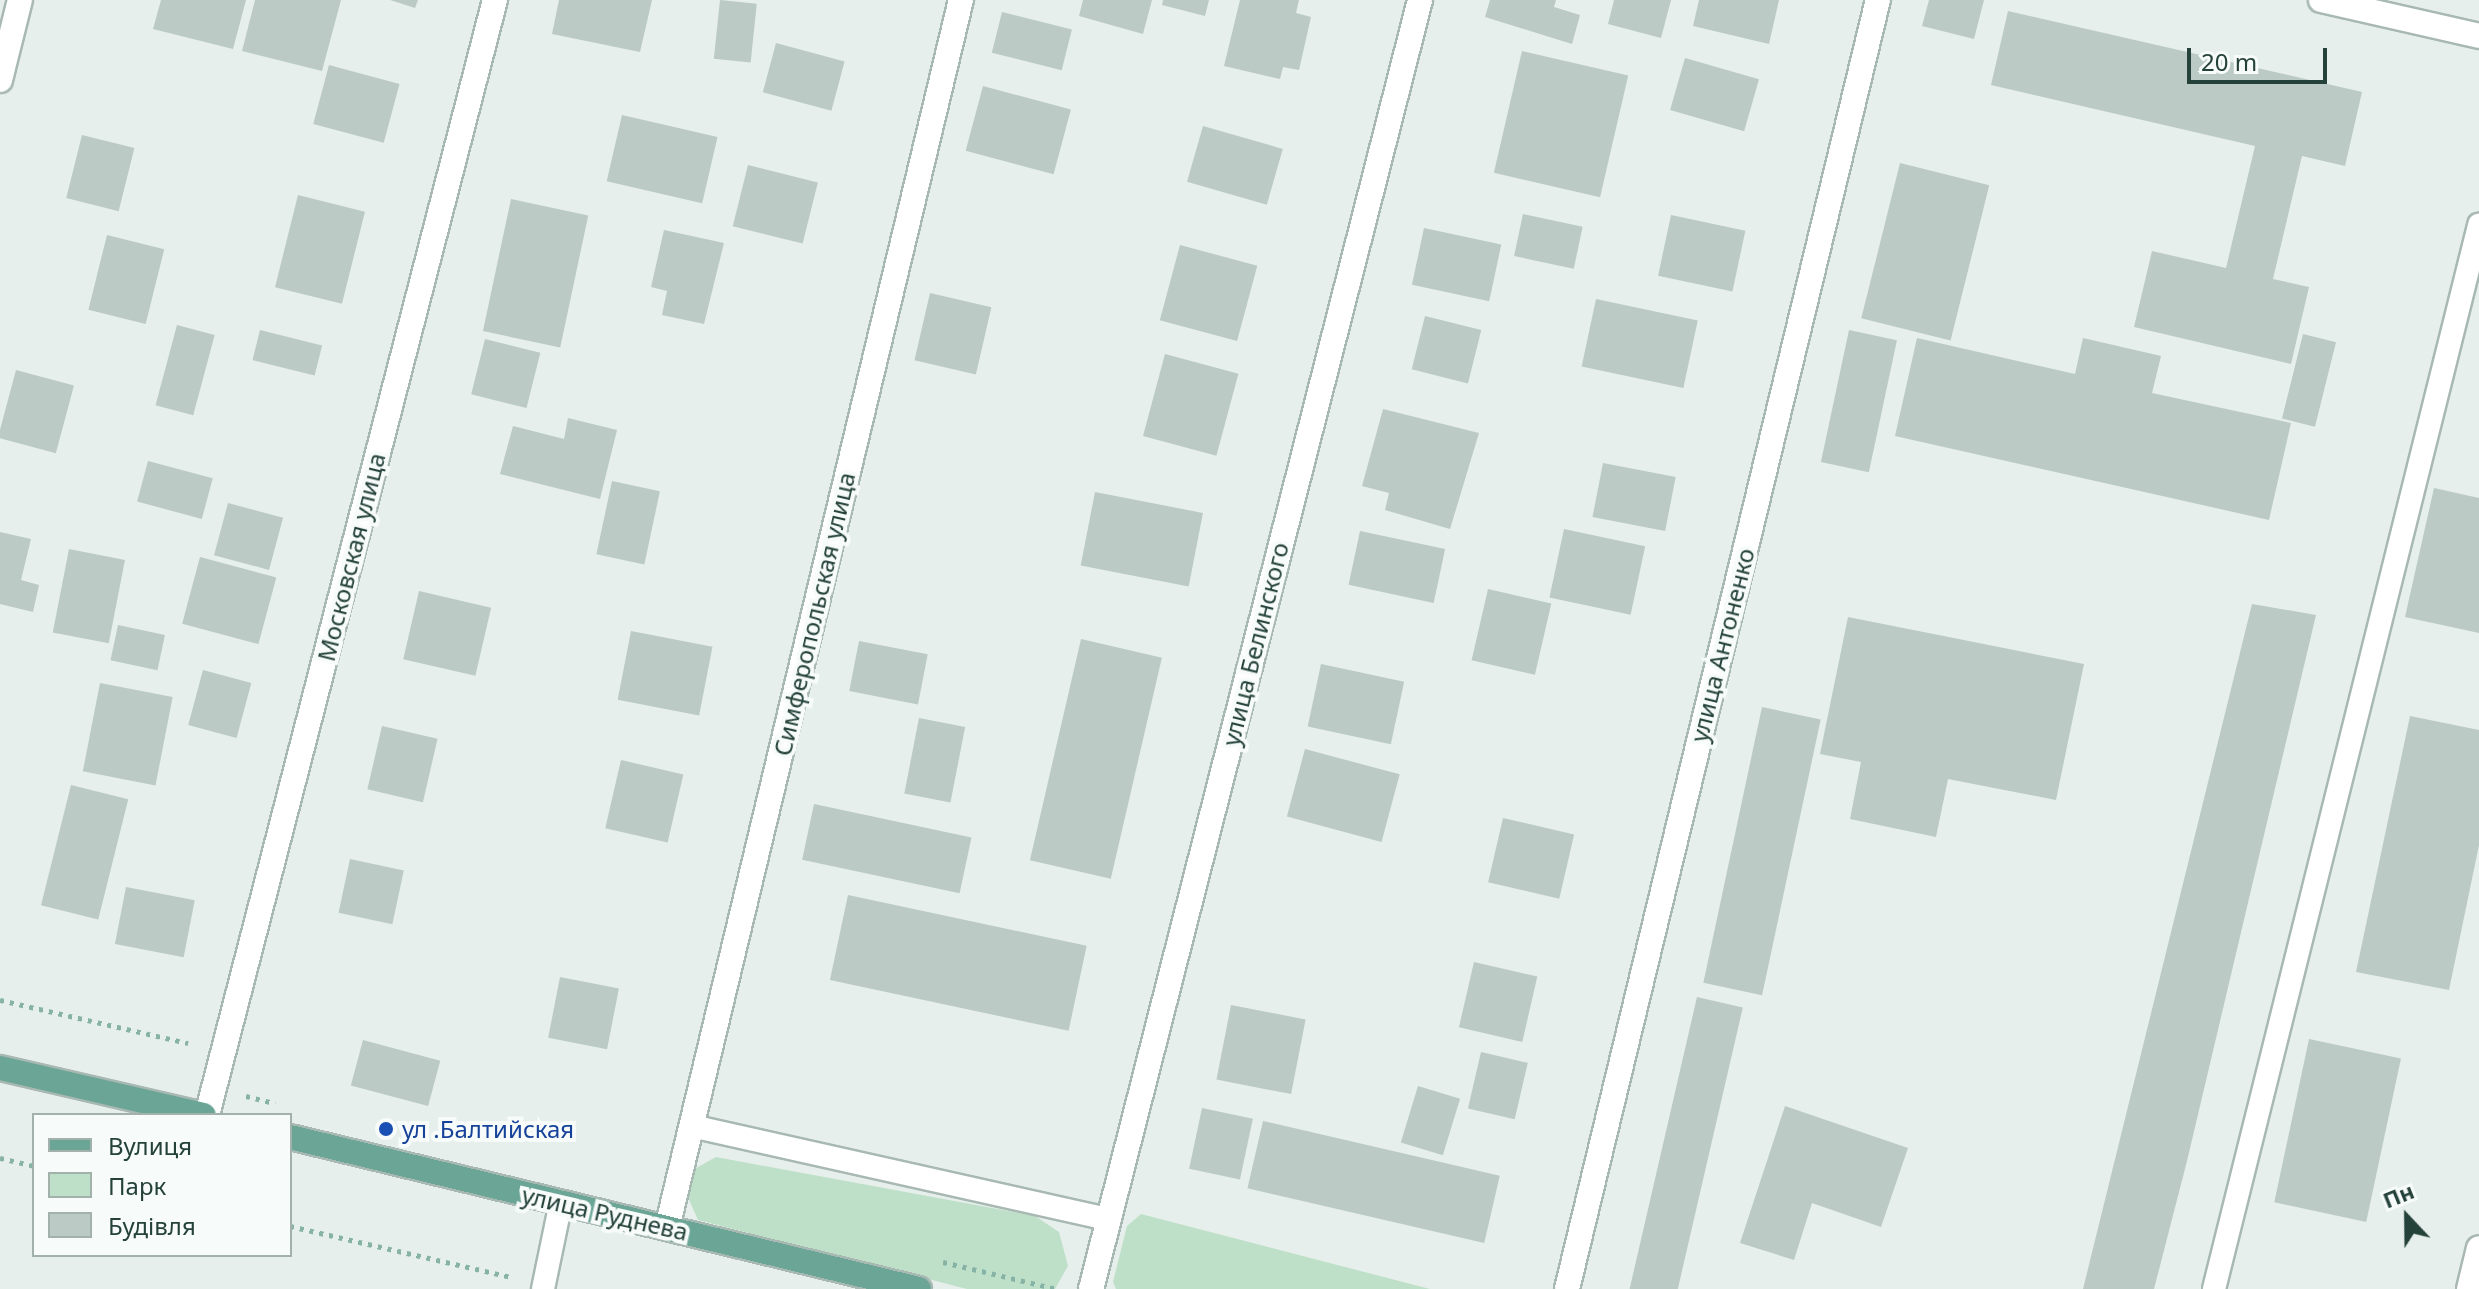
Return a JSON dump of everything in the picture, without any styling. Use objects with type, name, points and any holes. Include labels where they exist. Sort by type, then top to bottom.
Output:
[{"type":"main road","points":[[0,1068],[197,1113]]},
{"type":"main road","name":"улица Руднева","points":[[292,1137],[919,1289]]},
{"type":"street","points":[[0,80],[20,0]]},
{"type":"street","name":"Московская улица","points":[[207,1113],[495,0]]},
{"type":"street","name":"Симферопольская улица","points":[[667,1228],[961,0]]},
{"type":"street","name":"улица Белинского","points":[[1091,1289],[1420,0]]},
{"type":"street","name":"улица Антоненко","points":[[1567,1289],[1878,0]]},
{"type":"street","points":[[2321,0],[2479,36]]},
{"type":"street","points":[[2469,1289],[2479,1248]]},
{"type":"lane","points":[[2214,1289],[2479,225]]},
{"type":"lane","points":[[691,1126],[1107,1219]]},
{"type":"lane","points":[[543,1287],[561,1202]]},
{"type":"path","points":[[0,1000],[224,1052]]},
{"type":"path","points":[[0,1158],[32,1166]]},
{"type":"path","points":[[292,1226],[543,1287]]},
{"type":"green space","points":[[716,1157],[1035,1216],[1059,1232],[1068,1266],[1055,1289],[967,1289],[698,1220],[683,1186],[689,1172]]},
{"type":"green space","points":[[1141,1214],[1430,1289],[1116,1289],[1113,1282],[1127,1226]]},
{"type":"building","points":[[161,0],[246,0],[233,49],[153,29]]},
{"type":"building","points":[[255,0],[341,0],[322,71],[242,51]]},
{"type":"building","points":[[390,0],[418,0],[415,8]]},
{"type":"building","points":[[559,0],[652,0],[640,52],[552,34]]},
{"type":"building","points":[[720,0],[757,4],[751,63],[714,59]]},
{"type":"building","points":[[1083,0],[1152,0],[1143,34],[1079,16]]},
{"type":"building","points":[[1163,0],[1209,0],[1205,16],[1162,5]]},
{"type":"building","points":[[1240,0],[1299,0],[1296,13],[1311,17],[1299,70],[1283,67],[1280,79],[1224,66]]},
{"type":"building","points":[[1490,0],[1556,0],[1554,7],[1580,15],[1572,44],[1485,17]]},
{"type":"building","points":[[1614,0],[1671,0],[1661,38],[1608,24]]},
{"type":"building","points":[[1699,0],[1779,0],[1769,44],[1693,26]]},
{"type":"building","points":[[1929,0],[1984,0],[1974,39],[1922,26]]},
{"type":"building","points":[[2008,11],[2362,92],[2345,166],[2302,156],[2273,279],[2309,287],[2291,364],[2134,327],[2152,251],[2226,268],[2255,146],[1991,85]]},
{"type":"building","points":[[1002,12],[1072,29],[1062,70],[992,53]]},
{"type":"building","points":[[776,43],[845,61],[831,111],[763,92]]},
{"type":"building","points":[[1522,51],[1628,76],[1600,197],[1494,173]]},
{"type":"building","points":[[1685,58],[1759,79],[1744,131],[1670,110]]},
{"type":"building","points":[[329,65],[400,84],[384,143],[313,124]]},
{"type":"building","points":[[983,86],[1071,110],[1054,174],[966,151]]},
{"type":"building","points":[[622,115],[717,137],[702,203],[607,181]]},
{"type":"building","points":[[1203,126],[1283,149],[1267,205],[1187,182]]},
{"type":"building","points":[[82,135],[134,148],[119,211],[66,198]]},
{"type":"building","points":[[1900,163],[1989,185],[1951,341],[1861,318]]},
{"type":"building","points":[[748,165],[818,182],[803,244],[733,226]]},
{"type":"building","points":[[298,195],[365,212],[342,304],[275,287]]},
{"type":"building","points":[[511,199],[588,215],[560,347],[483,331]]},
{"type":"building","points":[[1523,214],[1583,227],[1574,269],[1514,256]]},
{"type":"building","points":[[1671,215],[1745,231],[1732,291],[1658,276]]},
{"type":"building","points":[[1424,228],[1501,244],[1489,301],[1412,285]]},
{"type":"building","points":[[664,230],[724,243],[704,324],[662,315],[667,291],[651,287]]},
{"type":"building","points":[[107,235],[164,249],[146,324],[88,310]]},
{"type":"building","points":[[1180,245],[1257,266],[1237,341],[1160,320]]},
{"type":"building","points":[[930,293],[991,307],[976,374],[914,360]]},
{"type":"building","points":[[1596,299],[1698,321],[1683,388],[1582,366]]},
{"type":"building","points":[[1425,316],[1481,330],[1468,383],[1412,369]]},
{"type":"building","points":[[177,325],[215,335],[193,415],[156,405]]},
{"type":"building","points":[[260,330],[322,345],[315,376],[253,360]]},
{"type":"building","points":[[1849,330],[1897,340],[1869,472],[1821,462]]},
{"type":"building","points":[[2303,334],[2336,342],[2315,427],[2282,418]]},
{"type":"building","points":[[1917,338],[2075,374],[2083,338],[2161,356],[2152,393],[2291,423],[2269,520],[1895,436]]},
{"type":"building","points":[[485,339],[540,353],[527,408],[471,394]]},
{"type":"building","points":[[1165,354],[1238,374],[1216,456],[1143,436]]},
{"type":"building","points":[[16,370],[74,386],[56,453],[0,438]]},
{"type":"building","points":[[1383,409],[1479,433],[1450,529],[1385,510],[1389,493],[1362,486]]},
{"type":"building","points":[[568,418],[617,430],[600,499],[500,474],[513,426],[564,439]]},
{"type":"building","points":[[148,461],[213,478],[202,519],[137,502]]},
{"type":"building","points":[[1603,463],[1676,477],[1665,531],[1593,517]]},
{"type":"building","points":[[612,481],[660,491],[644,565],[596,554]]},
{"type":"building","points":[[2434,488],[2479,498],[2479,633],[2405,617]]},
{"type":"building","points":[[1095,492],[1203,513],[1189,587],[1081,566]]},
{"type":"building","points":[[228,503],[283,518],[269,570],[214,555]]},
{"type":"building","points":[[1564,529],[1645,546],[1631,615],[1549,597]]},
{"type":"building","points":[[1360,531],[1445,549],[1434,603],[1349,585]]},
{"type":"building","points":[[0,532],[31,539],[21,580],[39,585],[33,612],[0,604]]},
{"type":"building","points":[[69,549],[125,560],[109,643],[53,632]]},
{"type":"building","points":[[200,557],[276,577],[258,644],[182,624]]},
{"type":"building","points":[[1488,589],[1551,604],[1535,675],[1472,660]]},
{"type":"building","points":[[419,591],[491,608],[475,676],[403,659]]},
{"type":"building","points":[[2252,604],[2316,615],[2187,1161],[2154,1289],[2083,1289]]},
{"type":"building","points":[[1848,617],[2084,664],[2056,800],[1948,779],[1936,837],[1850,819],[1861,762],[1820,754]]},
{"type":"building","points":[[118,625],[165,635],[157,670],[111,660]]},
{"type":"building","points":[[631,631],[712,647],[699,716],[618,700]]},
{"type":"building","points":[[1081,639],[1162,658],[1111,879],[1030,860]]},
{"type":"building","points":[[859,641],[928,654],[918,704],[849,691]]},
{"type":"building","points":[[1321,664],[1404,682],[1391,744],[1308,727]]},
{"type":"building","points":[[203,670],[251,683],[237,738],[188,725]]},
{"type":"building","points":[[100,683],[173,697],[155,785],[83,771]]},
{"type":"building","points":[[1762,707],[1821,719],[1762,995],[1703,983]]},
{"type":"building","points":[[2410,716],[2479,730],[2479,845],[2449,990],[2356,972]]},
{"type":"building","points":[[919,718],[965,727],[950,803],[904,794]]},
{"type":"building","points":[[382,726],[438,739],[423,802],[367,789]]},
{"type":"building","points":[[1305,749],[1400,774],[1382,842],[1287,817]]},
{"type":"building","points":[[621,760],[683,774],[668,843],[605,828]]},
{"type":"building","points":[[71,785],[128,799],[98,920],[41,905]]},
{"type":"building","points":[[814,804],[971,837],[960,893],[802,860]]},
{"type":"building","points":[[1503,818],[1574,834],[1559,899],[1488,882]]},
{"type":"building","points":[[350,859],[404,870],[392,924],[339,913]]},
{"type":"building","points":[[126,887],[195,900],[184,957],[115,944]]},
{"type":"building","points":[[848,895],[1087,946],[1069,1031],[830,980]]},
{"type":"building","points":[[1474,962],[1537,977],[1522,1042],[1459,1027]]},
{"type":"building","points":[[560,977],[619,988],[607,1049],[548,1038]]},
{"type":"building","points":[[1697,997],[1743,1008],[1678,1289],[1630,1289]]},
{"type":"building","points":[[1231,1005],[1306,1020],[1291,1094],[1216,1080]]},
{"type":"building","points":[[2309,1039],[2401,1059],[2366,1222],[2274,1202]]},
{"type":"building","points":[[363,1040],[440,1061],[428,1106],[351,1085]]},
{"type":"building","points":[[1481,1052],[1528,1063],[1515,1119],[1468,1109]]},
{"type":"building","points":[[1418,1086],[1460,1099],[1443,1155],[1401,1142]]},
{"type":"building","points":[[1785,1106],[1908,1148],[1881,1227],[1812,1203],[1794,1260],[1740,1243]]},
{"type":"building","points":[[1202,1108],[1253,1119],[1240,1179],[1189,1169]]},
{"type":"building","points":[[1263,1121],[1500,1176],[1484,1243],[1247,1188]]},
{"type":"place","name":"ул .Балтийская","points":[[386,1129]]}]
